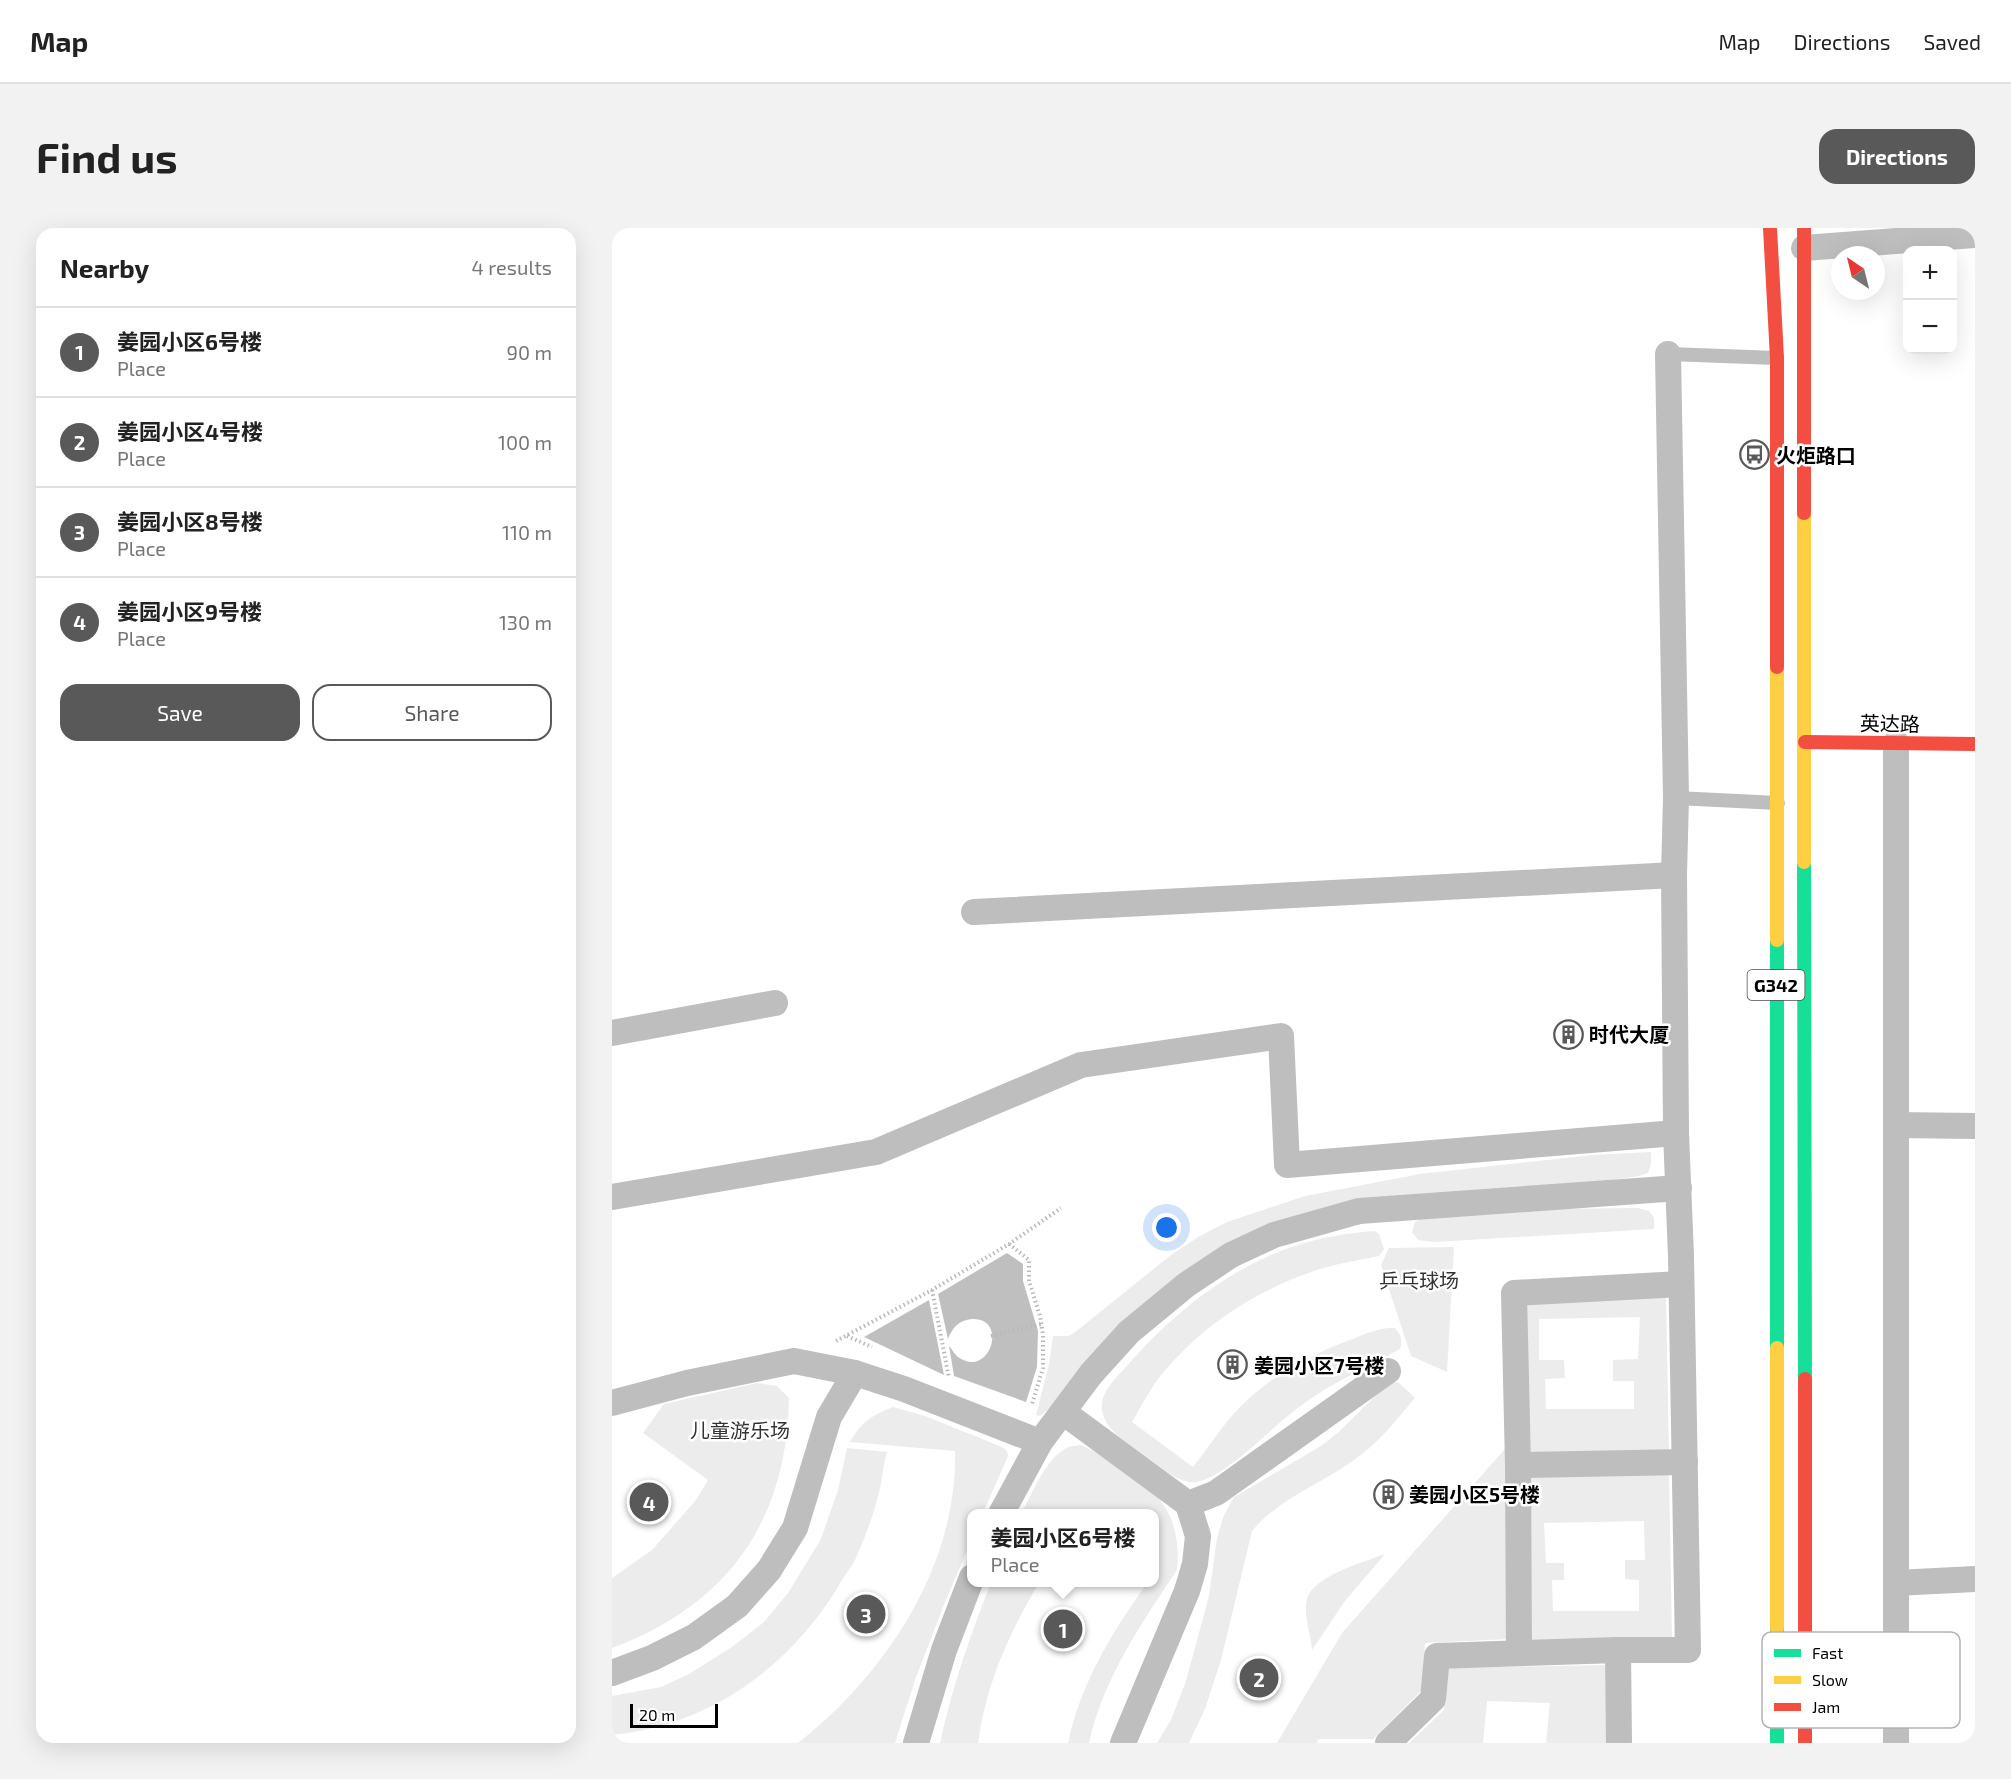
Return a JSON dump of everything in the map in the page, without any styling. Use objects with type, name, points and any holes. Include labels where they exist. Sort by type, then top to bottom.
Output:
[{"type":"main road","name":"G342","points":[[1770,228],[1777,358],[1777,1632]]},
{"type":"main road","name":"G342","points":[[1804,238],[1805,1632]]},
{"type":"main road","name":"英达路","points":[[1805,742],[1975,744]]},
{"type":"main road","name":"G342","points":[[1777,1728],[1777,1743]]},
{"type":"main road","name":"G342","points":[[1805,1728],[1805,1743]]},
{"type":"street","points":[[1804,238],[1975,235]]},
{"type":"street","points":[[1388,1743],[1433,1699],[1437,1656],[1688,1650],[1676,1133],[1674,875],[1676,798],[1668,354]]},
{"type":"street","points":[[1896,743],[1896,1632]]},
{"type":"street","points":[[974,912],[1674,875]]},
{"type":"street","points":[[612,1033],[775,1003]]},
{"type":"street","points":[[612,1197],[876,1152],[1081,1065],[1281,1036],[1287,1165],[1676,1133]]},
{"type":"street","points":[[1896,1125],[1975,1126]]},
{"type":"street","points":[[1004,1509],[1040,1442],[1091,1374],[1129,1332],[1186,1285],[1231,1255],[1274,1235],[1359,1211],[1678,1188]]},
{"type":"street","points":[[1519,1653],[1514,1293],[1681,1284]]},
{"type":"street","points":[[612,1403],[687,1383],[794,1361],[855,1373],[925,1397],[1040,1442]]},
{"type":"street","points":[[1188,1504],[1216,1493],[1388,1371]]},
{"type":"street","points":[[612,1673],[652,1658],[694,1637],[737,1606],[769,1570],[795,1528],[829,1417],[855,1373]]},
{"type":"street","points":[[1063,1412],[1188,1504],[1198,1536],[1195,1564],[1187,1591],[1123,1743]]},
{"type":"street","points":[[1518,1465],[1685,1462]]},
{"type":"street","points":[[1896,1583],[1975,1579]]},
{"type":"street","points":[[916,1743],[944,1650],[968,1587]]},
{"type":"street","points":[[1618,1650],[1619,1743]]},
{"type":"lane","points":[[1668,354],[1805,359]]},
{"type":"lane","points":[[1676,798],[1803,805]]},
{"type":"path","points":[[794,1361],[932,1290],[1009,1244],[1061,1208]]},
{"type":"path","points":[[1009,1244],[1029,1260],[1029,1281],[1043,1335],[1043,1368],[1030,1411]]},
{"type":"path","points":[[932,1290],[950,1382]]},
{"type":"path","points":[[991,1336],[1041,1324]]},
{"type":"green space","points":[[1651,1152],[1648,1173],[1639,1176],[1263,1232],[1040,1416],[1036,1415],[1049,1364],[1053,1336],[1068,1336],[1074,1333],[1171,1255],[1227,1222],[1305,1196],[1420,1174],[1592,1155]]},
{"type":"green space","points":[[1638,1208],[1649,1211],[1654,1218],[1654,1229],[1434,1242],[1418,1240],[1412,1232],[1415,1222],[1423,1218],[1552,1209]]},
{"type":"green space","points":[[1375,1231],[1379,1234],[1384,1249],[1379,1256],[1327,1267],[1297,1277],[1252,1299],[1211,1327],[1174,1360],[1158,1379],[1132,1422],[1193,1467],[1241,1406],[1265,1385],[1305,1360],[1365,1334],[1383,1329],[1395,1328],[1401,1338],[1400,1349],[1314,1397],[1290,1414],[1237,1460],[1210,1478],[1197,1482],[1183,1480],[1170,1474],[1126,1442],[1108,1425],[1102,1411],[1102,1404],[1109,1386],[1162,1329],[1203,1295],[1248,1266],[1295,1246],[1334,1236]]},
{"type":"green space","name":"乒乓球场","points":[[1454,1247],[1447,1372],[1411,1356],[1381,1265],[1389,1248]]},
{"type":"green space","points":[[1666,1297],[1669,1453],[1525,1453],[1523,1303]],"holes":[[[1640,1317],[1638,1359],[1613,1360],[1613,1381],[1634,1381],[1634,1409],[1546,1409],[1545,1379],[1565,1378],[1564,1360],[1539,1360],[1539,1319]]]},
{"type":"green space","points":[[1393,1381],[1399,1383],[1415,1398],[1387,1431],[1363,1454],[1274,1510],[1252,1531],[1221,1660],[1205,1709],[1189,1743],[1157,1743],[1171,1720],[1186,1681],[1209,1596],[1217,1538],[1224,1515],[1234,1497],[1321,1446]]},
{"type":"green space","name":"儿童游乐场","points":[[757,1383],[777,1386],[789,1398],[786,1442],[777,1483],[763,1520],[743,1553],[718,1582],[688,1608],[653,1630],[612,1648],[612,1578],[652,1550],[696,1500],[708,1480],[643,1433],[664,1404]]},
{"type":"green space","points":[[893,1407],[925,1416],[1002,1447],[1007,1451],[1008,1456],[985,1509],[967,1509],[967,1550],[915,1680],[895,1743],[798,1743],[830,1716],[860,1685],[887,1651],[910,1615],[930,1576],[944,1536],[953,1494],[955,1451],[850,1442],[868,1420]]},
{"type":"green space","points":[[1080,1445],[1093,1451],[1157,1496],[1172,1522],[1177,1541],[1177,1570],[1137,1632],[1114,1674],[1095,1719],[1089,1743],[1068,1743],[1089,1679],[1110,1640],[1144,1587],[1159,1587],[1159,1509],[1024,1509],[1051,1461],[1070,1447]]},
{"type":"green space","points":[[847,1448],[887,1452],[881,1484],[868,1529],[855,1559],[824,1609],[775,1663],[747,1685],[717,1703],[684,1718],[649,1729],[612,1735],[612,1696],[661,1687],[689,1674],[732,1647],[764,1622],[788,1593],[821,1539],[838,1490]]},
{"type":"green space","points":[[1505,1449],[1508,1639],[1425,1643],[1422,1690],[1373,1739],[1318,1739],[1317,1743],[1277,1743],[1342,1633]]},
{"type":"green space","points":[[1669,1474],[1672,1639],[1530,1641],[1526,1475]],"holes":[[[1644,1521],[1645,1560],[1625,1560],[1625,1579],[1639,1580],[1639,1611],[1553,1611],[1552,1580],[1564,1580],[1564,1563],[1546,1563],[1544,1523]]]},
{"type":"green space","points":[[1385,1554],[1345,1601],[1312,1650],[1306,1611],[1307,1599],[1311,1591],[1319,1583],[1340,1571]]},
{"type":"green space","points":[[989,1587],[1037,1587],[1000,1660],[987,1700],[978,1743],[940,1743],[950,1702]]},
{"type":"green space","points":[[1609,1665],[1609,1743],[1546,1743],[1550,1703],[1487,1701],[1483,1743],[1409,1743],[1444,1710],[1444,1668]]},
{"type":"shaded area","points":[[1007,1253],[1023,1264],[1023,1281],[1038,1331],[1037,1367],[1026,1402],[954,1376],[949,1346],[958,1357],[969,1362],[979,1360],[986,1355],[991,1346],[992,1336],[990,1327],[983,1321],[972,1319],[957,1325],[948,1339],[938,1294]]},
{"type":"shaded area","points":[[929,1300],[944,1375],[864,1337]]},
{"type":"traffic: fast","points":[[1804,862],[1805,1379]]},
{"type":"traffic: fast","points":[[1777,940],[1777,1348]]},
{"type":"traffic: fast","points":[[1777,1728],[1777,1743]]},
{"type":"traffic: slow","points":[[1804,513],[1804,862]]},
{"type":"traffic: slow","points":[[1777,667],[1777,940]]},
{"type":"traffic: slow","points":[[1777,1348],[1777,1628]]},
{"type":"traffic: jam","points":[[1770,228],[1777,358],[1777,667]]},
{"type":"traffic: jam","points":[[1804,228],[1804,513]]},
{"type":"traffic: jam","points":[[1805,742],[1975,744]]},
{"type":"traffic: jam","points":[[1805,1379],[1805,1632]]},
{"type":"traffic: jam","points":[[1805,1728],[1805,1743]]},
{"type":"place","name":"火炬路口","points":[[1755,455]]},
{"type":"place","name":"时代大厦","points":[[1568,1034]]},
{"type":"place","name":"姜园小区7号楼","points":[[1233,1365]]},
{"type":"place","name":"姜园小区5号楼","points":[[1388,1494]]},
{"type":"place","name":"姜园小区9号楼","points":[[649,1502]]},
{"type":"place","name":"姜园小区8号楼","points":[[866,1614]]},
{"type":"place","name":"姜园小区6号楼","points":[[1063,1629]]},
{"type":"place","name":"姜园小区4号楼","points":[[1259,1678]]}]
